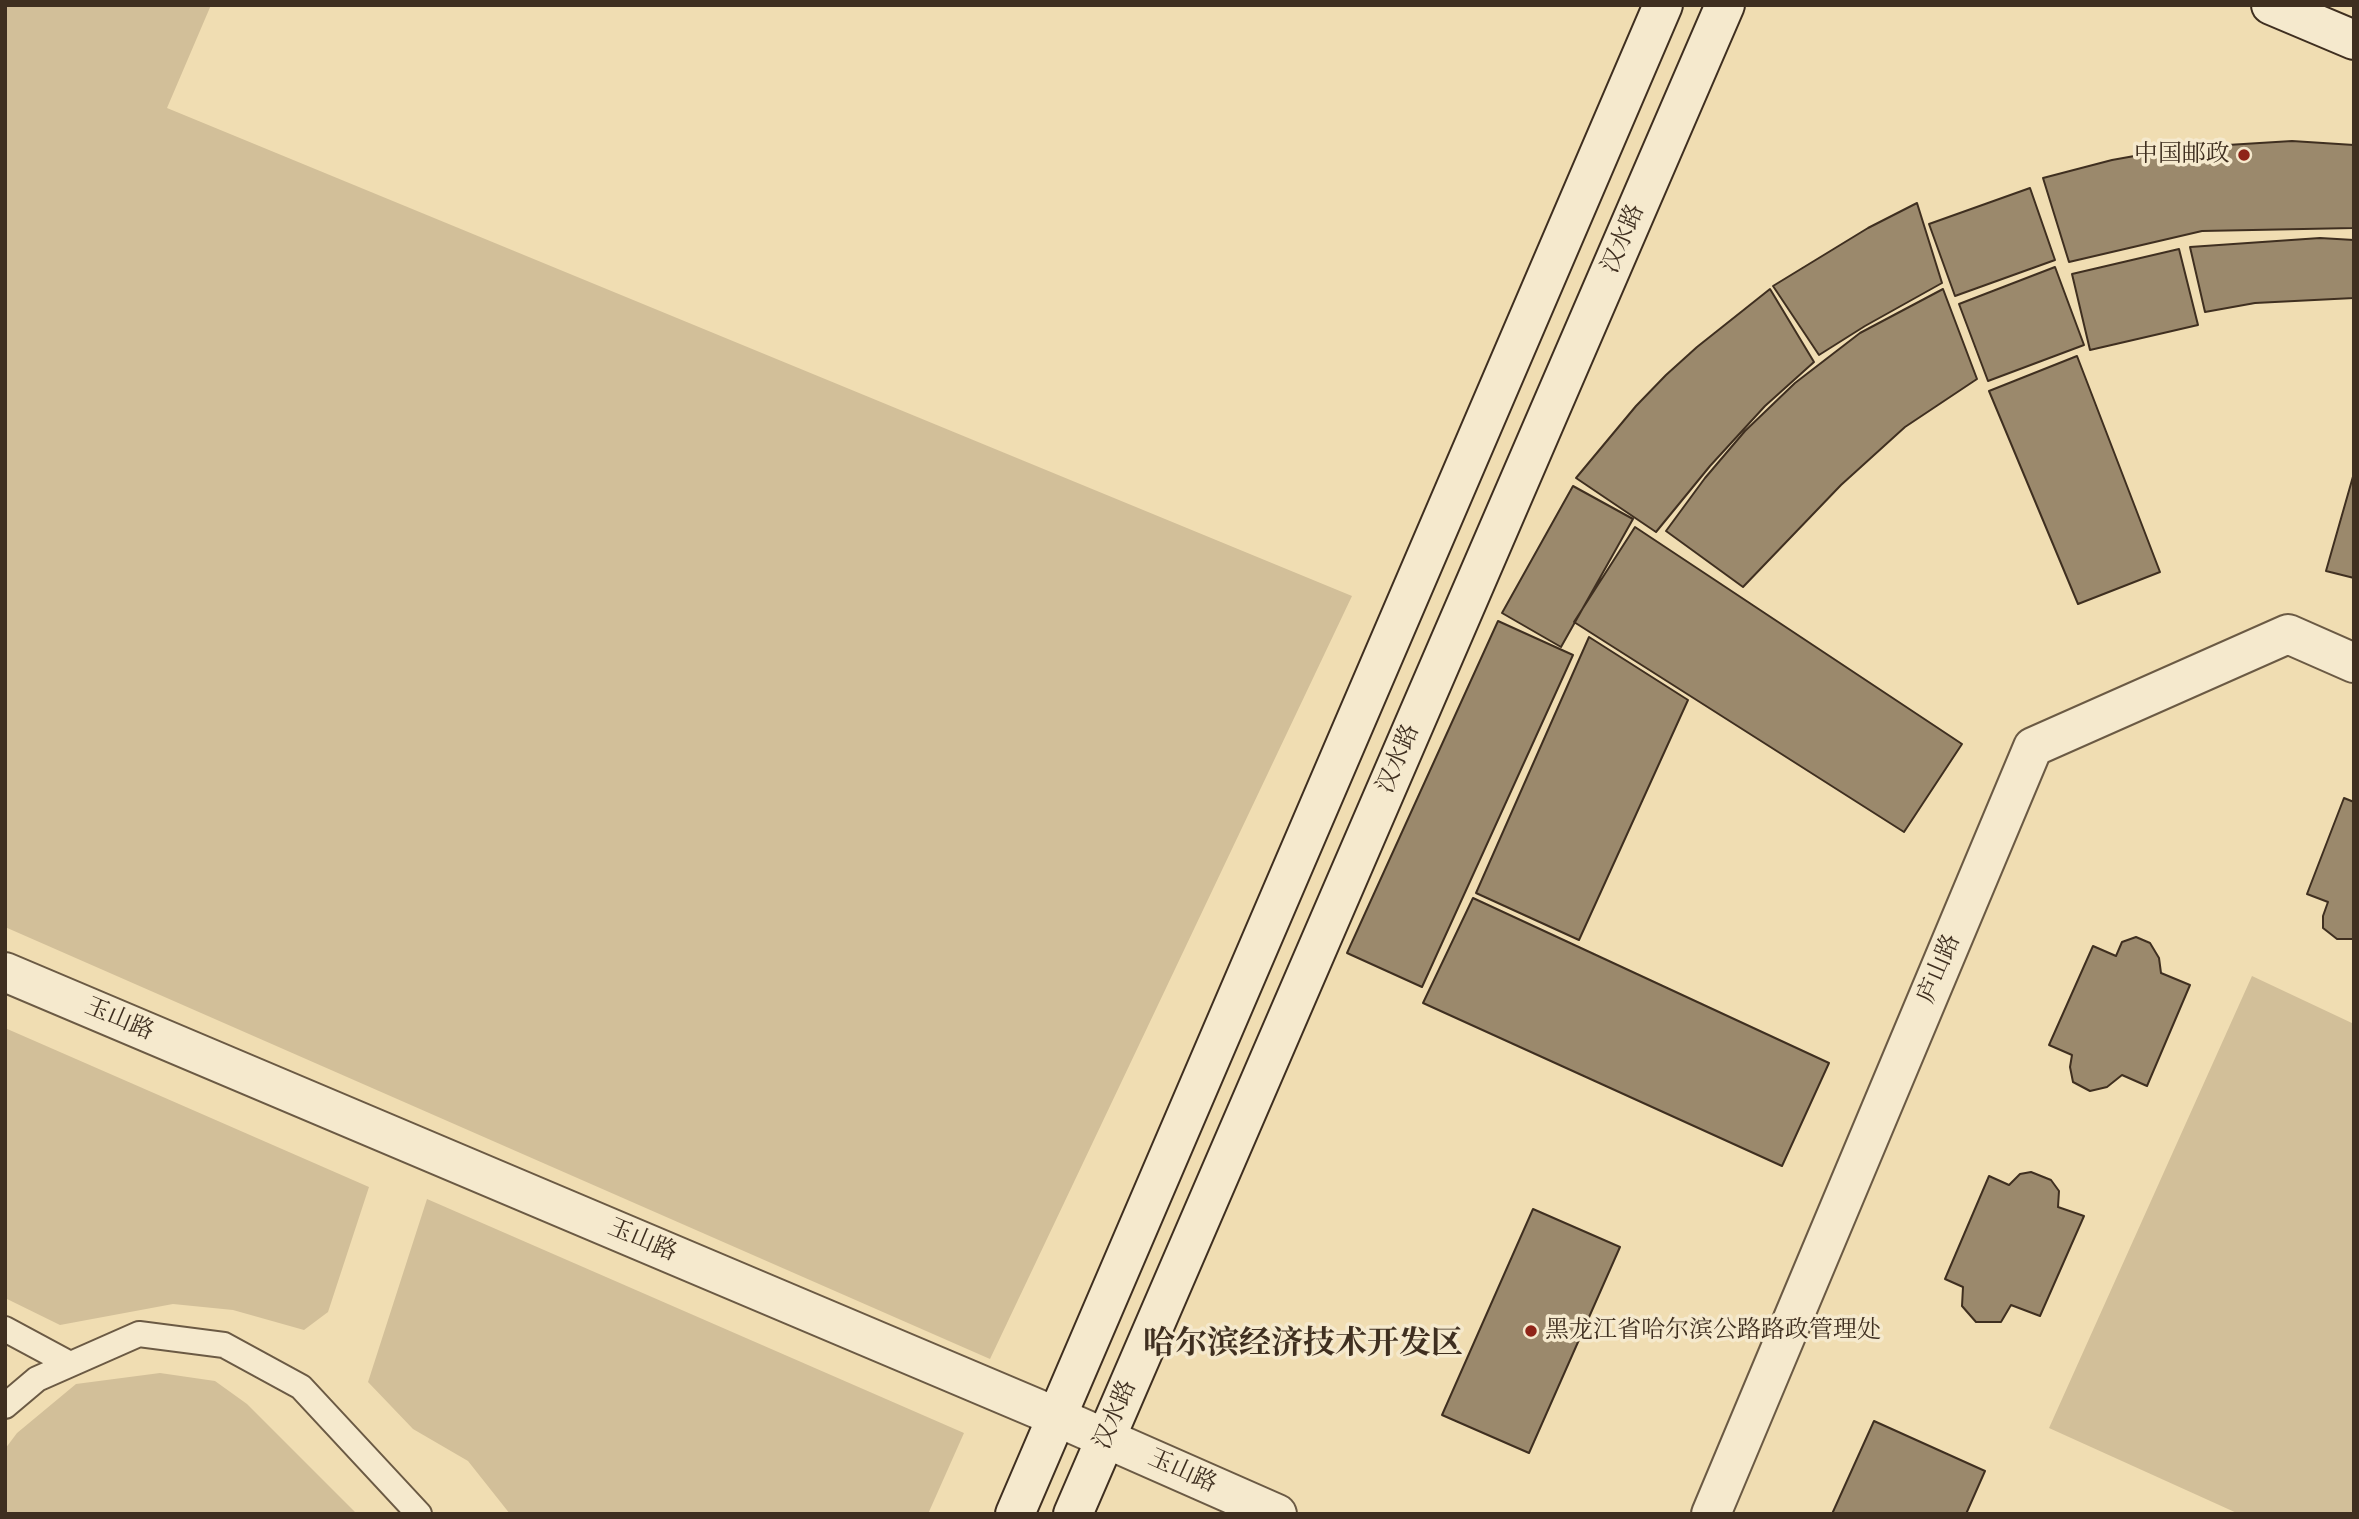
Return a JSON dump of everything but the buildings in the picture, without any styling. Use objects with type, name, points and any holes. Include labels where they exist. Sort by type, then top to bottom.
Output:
[{"type":"main road","points":[[1015,1514],[1662,5]]},
{"type":"main road","name":"汉水路","points":[[1073,1514],[1725,5]]},
{"type":"main road","points":[[2271,5],[2354,40]]},
{"type":"main road","name":"庐山路","points":[[1711,1514],[2033,747],[2288,634],[2354,663]]},
{"type":"main road","name":"玉山路","points":[[5,972],[1057,1417],[1276,1514]]},
{"type":"lane","points":[[5,1329],[71,1364]]},
{"type":"lane","points":[[5,1406],[37,1379],[139,1334],[224,1345],[302,1387],[419,1514]]},
{"type":"shaded area","points":[[5,5],[211,5],[167,108],[1352,596],[990,1359],[5,927]]},
{"type":"shaded area","points":[[2252,976],[2354,1024],[2354,1514],[2239,1514],[2049,1428]]},
{"type":"shaded area","points":[[5,1028],[369,1187],[328,1312],[304,1330],[233,1310],[173,1304],[60,1325],[5,1298]]},
{"type":"shaded area","points":[[427,1199],[964,1433],[928,1514],[510,1514],[468,1461],[413,1429],[368,1382]]},
{"type":"shaded area","points":[[160,1373],[215,1381],[247,1404],[357,1514],[5,1514],[5,1449],[17,1433],[76,1384]]},
{"type":"place","name":"中国邮政","points":[[2244,155]]},
{"type":"place","name":"黑龙江省哈尔滨公路路政管理处","points":[[1531,1331]]},
{"type":"district","name":"哈尔滨经济技术开发区","points":[[1303,1345]]}]
